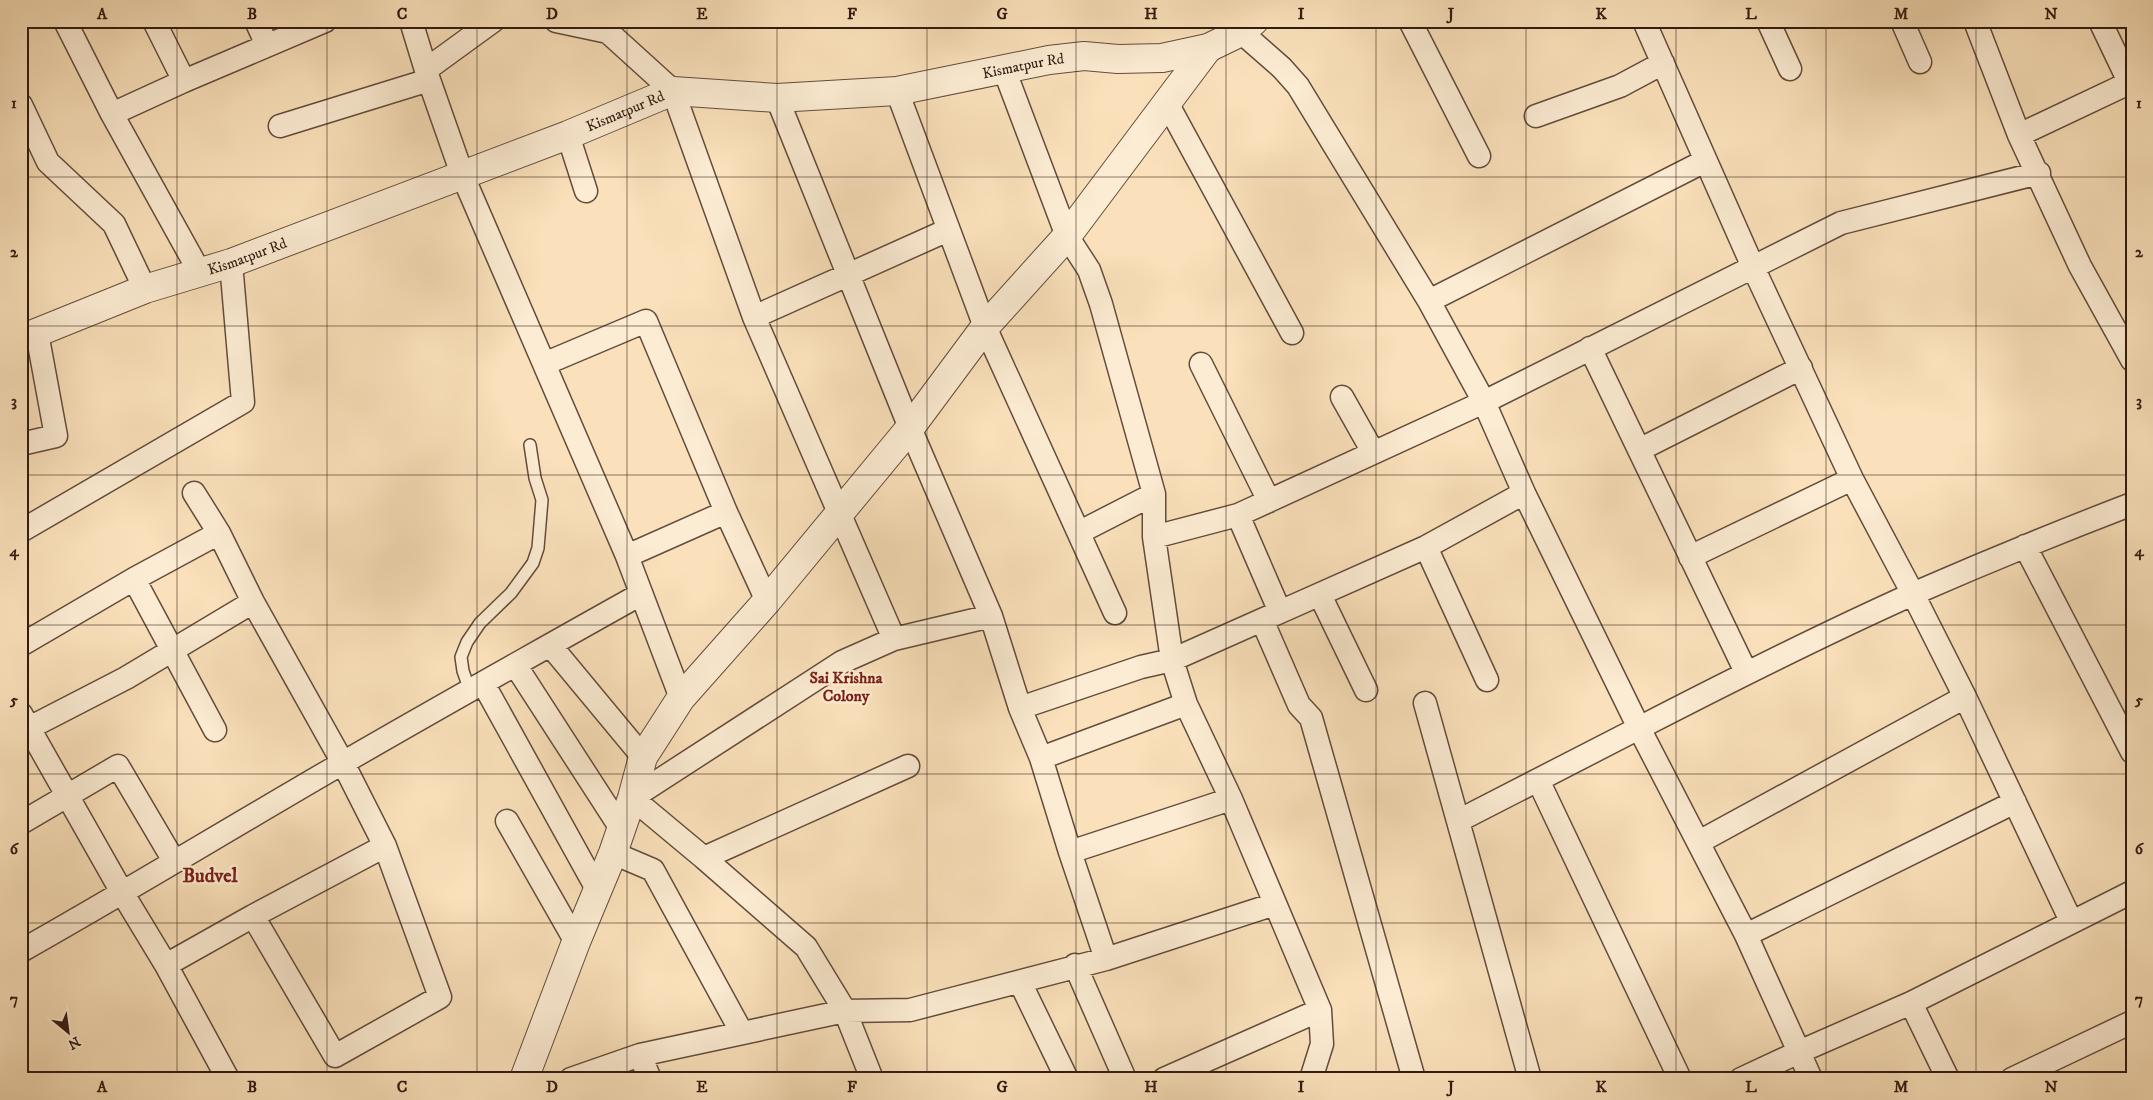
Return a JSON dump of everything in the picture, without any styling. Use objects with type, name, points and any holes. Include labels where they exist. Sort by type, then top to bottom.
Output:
[{"type":"street","points":[[65,21],[112,114],[199,271]]},
{"type":"street","points":[[154,21],[184,81]]},
{"type":"street","points":[[256,21],[267,45]]},
{"type":"street","points":[[112,114],[325,21]]},
{"type":"street","points":[[411,21],[462,174],[627,556],[682,698]]},
{"type":"street","points":[[280,126],[428,75],[493,21]]},
{"type":"street","points":[[556,21],[611,27],[673,91],[754,317],[838,514],[894,639]]},
{"type":"street","points":[[1410,21],[1479,156]]},
{"type":"street","points":[[1644,21],[1753,267],[1852,479],[1914,594],[2071,921]]},
{"type":"street","points":[[1768,21],[1790,69]]},
{"type":"street","points":[[1902,21],[1920,62]]},
{"type":"street","points":[[1976,21],[2020,135],[2080,266],[2132,360]]},
{"type":"street","points":[[2020,135],[2130,85],[2100,21]]},
{"type":"street","points":[[1248,26],[1298,86],[1429,301],[1484,402],[1524,493],[1639,728],[1746,935],[1811,1079]]},
{"type":"street","name":"Kismatpur Rd","points":[[26,336],[145,289],[199,271],[231,263],[568,135],[673,91],[777,98],[897,90],[1049,60],[1084,56],[1118,59],[1162,58],[1208,48],[1248,26]]},
{"type":"street","points":[[524,1079],[576,942],[613,853],[620,827],[632,798],[643,757],[682,698],[767,601],[910,428],[985,327],[1067,236],[1208,48]]},
{"type":"street","points":[[1536,116],[1620,86],[1663,63]]},
{"type":"street","points":[[1004,69],[1067,236],[1089,270],[1101,304],[1154,494],[1154,537],[1172,660],[1186,704],[1231,799],[1320,1010],[1322,1044],[1311,1079]]},
{"type":"street","points":[[897,90],[985,327],[1080,532],[1115,613]]},
{"type":"street","points":[[777,98],[910,428],[991,616],[1020,708],[1041,758],[1106,958]]},
{"type":"street","points":[[1167,103],[1292,333]]},
{"type":"street","points":[[21,106],[48,162],[114,224],[145,289]]},
{"type":"street","points":[[568,135],[586,190]]},
{"type":"street","points":[[1429,301],[1706,161]]},
{"type":"street","points":[[1154,537],[1238,515],[1269,501],[1484,402],[1841,223],[2039,173]]},
{"type":"street","points":[[754,317],[948,230]]},
{"type":"street","points":[[21,531],[243,402],[231,263]]},
{"type":"street","points":[[544,364],[646,321],[726,512],[767,601]]},
{"type":"street","points":[[21,444],[56,436],[26,336]]},
{"type":"street","points":[[1590,348],[1746,672]]},
{"type":"street","points":[[1200,364],[1269,501]]},
{"type":"street","points":[[1639,450],[1801,368]]},
{"type":"street","points":[[1342,397],[1374,452]]},
{"type":"street","points":[[1690,557],[1852,479]]},
{"type":"street","points":[[194,493],[218,532],[253,602],[342,763],[385,846],[440,998],[335,1056],[253,916]]},
{"type":"street","points":[[1020,708],[1141,667],[1172,660],[1426,547],[1524,493]]},
{"type":"street","points":[[1080,532],[1154,494]]},
{"type":"street","points":[[1458,821],[1746,672],[1914,594],[2025,546],[2132,504]]},
{"type":"street","points":[[627,556],[726,512]]},
{"type":"street","points":[[1238,515],[1299,705],[1311,718],[1414,1079]]},
{"type":"street","points":[[21,645],[218,532]]},
{"type":"street","points":[[2025,546],[2132,752]]},
{"type":"street","points":[[1426,547],[1487,680]]},
{"type":"street","points":[[134,579],[215,730]]},
{"type":"street","points":[[21,951],[122,894],[342,763],[641,594]]},
{"type":"street","points":[[1320,595],[1366,690]]},
{"type":"street","points":[[228,1079],[166,965],[122,894],[25,721],[126,678],[253,602]]},
{"type":"street","points":[[632,798],[842,662],[894,639],[991,616]]},
{"type":"street","points":[[550,645],[643,757]]},
{"type":"street","points":[[516,666],[620,827]]},
{"type":"street","points":[[477,687],[597,889]]},
{"type":"street","points":[[1699,842],[1965,697]]},
{"type":"street","points":[[1425,703],[1530,1079]]},
{"type":"street","points":[[1041,758],[1186,704]]},
{"type":"street","points":[[21,823],[118,766],[174,862]]},
{"type":"street","points":[[704,858],[908,766]]},
{"type":"street","points":[[1538,780],[1680,1079]]},
{"type":"street","points":[[632,798],[806,947],[846,1010],[872,1079]]},
{"type":"street","points":[[1070,852],[1231,799]]},
{"type":"street","points":[[1746,935],[2015,802]]},
{"type":"street","points":[[507,821],[576,942]]},
{"type":"street","points":[[166,965],[253,916],[385,846]]},
{"type":"street","points":[[613,853],[654,870],[742,1033]]},
{"type":"street","points":[[1740,1079],[1911,1003],[2132,892]]},
{"type":"street","points":[[571,1079],[640,1055],[846,1010],[910,1010],[1106,958],[1275,904]]},
{"type":"street","points":[[1075,965],[1125,1079]]},
{"type":"street","points":[[1020,982],[1067,1079]]},
{"type":"street","points":[[1911,1003],[1948,1079]]},
{"type":"street","points":[[1164,1079],[1320,1010]]},
{"type":"street","points":[[2012,1079],[2132,1022]]},
{"type":"street","points":[[640,1055],[650,1079]]},
{"type":"lane","points":[[477,687],[463,672],[461,657],[480,623],[511,594],[533,564],[538,548],[542,500],[535,478],[530,445]]},
{"type":"district","name":"Sai Krishna Colony","points":[[846,686]]},
{"type":"district","name":"Budvel","points":[[210,875]]}]
